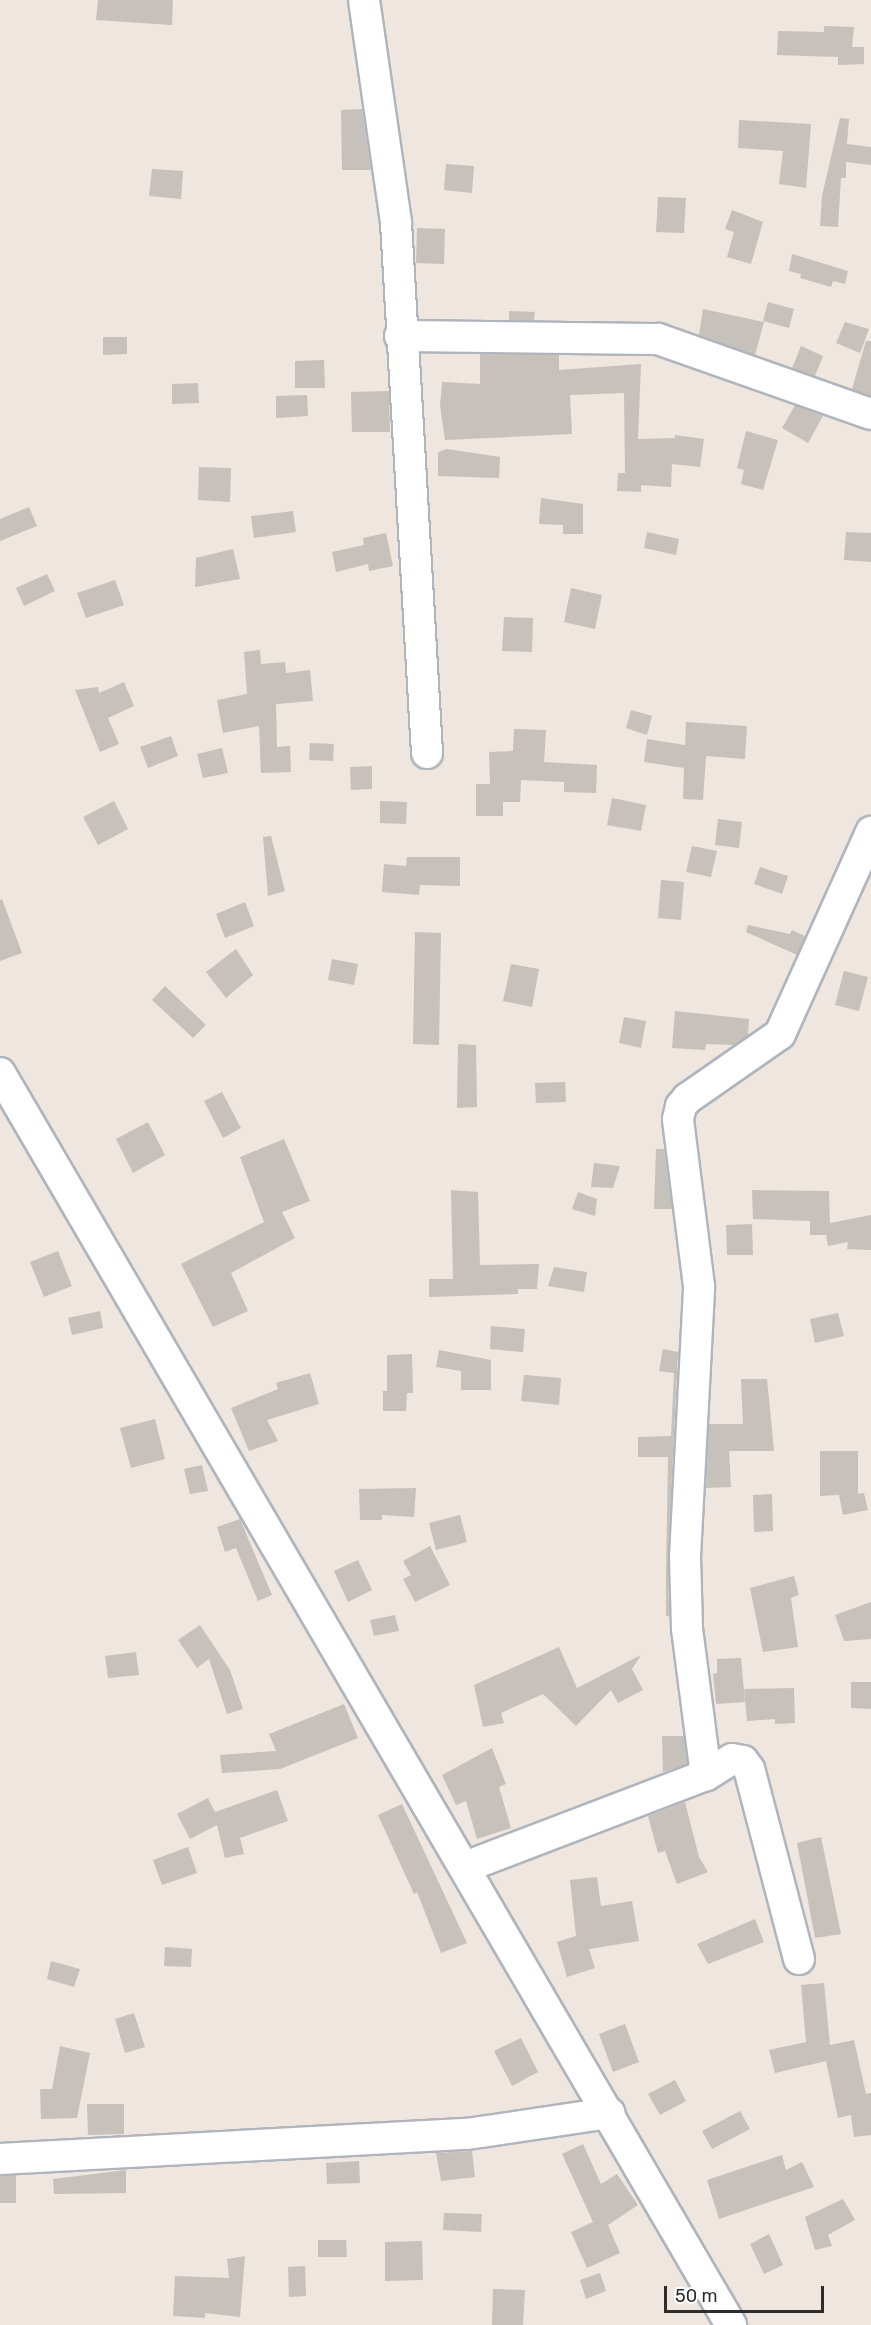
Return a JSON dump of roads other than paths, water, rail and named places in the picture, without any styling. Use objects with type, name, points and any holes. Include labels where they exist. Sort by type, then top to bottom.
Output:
[{"type":"street","points":[[364,0],[396,224],[400,336],[427,753]]},
{"type":"street","points":[[400,336],[658,339],[871,414]]},
{"type":"street","points":[[706,1774],[687,1628],[685,1557],[699,1286],[678,1119],[681,1106],[688,1098],[780,1034],[871,832]]},
{"type":"street","points":[[0,1073],[731,2325]]},
{"type":"street","points":[[465,1867],[706,1774],[732,1760],[743,1761],[749,1769],[799,1959]]},
{"type":"street","points":[[0,2159],[467,2134],[609,2113]]}]
